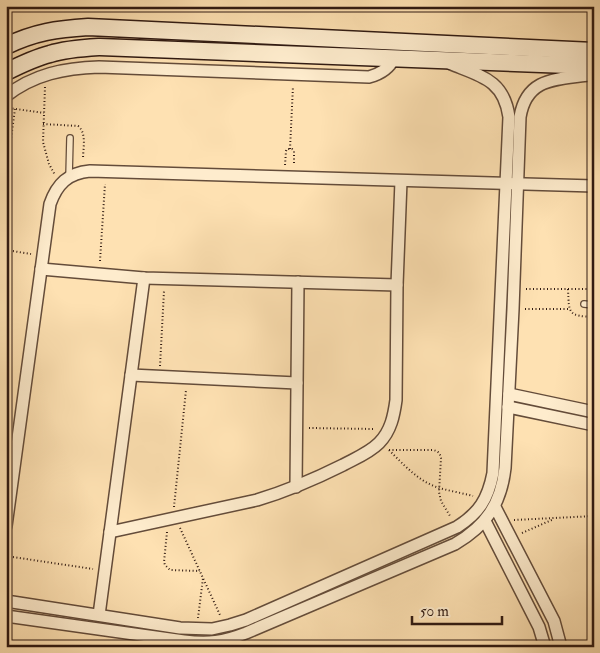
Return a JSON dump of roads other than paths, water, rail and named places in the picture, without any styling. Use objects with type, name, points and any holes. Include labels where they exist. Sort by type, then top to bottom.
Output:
[{"type":"street","points":[[6,46],[33,35],[60,28],[88,27],[594,50]]},
{"type":"street","points":[[6,72],[25,62],[51,53],[100,47],[594,66]]},
{"type":"street","points":[[6,96],[45,75],[73,68],[99,67],[369,77],[387,68],[394,58]]},
{"type":"street","points":[[6,616],[184,641],[219,644],[455,544],[466,538],[485,521],[494,507],[504,482],[514,289],[510,117],[504,96],[490,80],[442,60]]},
{"type":"street","points":[[6,601],[180,628],[212,629],[246,620],[457,527],[468,519],[486,499],[493,473],[512,184],[521,106],[526,96],[543,83],[594,74]]},
{"type":"street","points":[[6,526],[50,204],[54,193],[65,180],[84,172],[106,172],[594,186]]},
{"type":"street","points":[[110,532],[257,500],[296,487],[384,446],[394,415],[396,400],[397,285],[401,181]]},
{"type":"street","points":[[41,270],[144,278],[397,285]]},
{"type":"street","points":[[99,616],[144,278]]},
{"type":"street","points":[[296,487],[298,282]]},
{"type":"street","points":[[131,375],[297,383]]},
{"type":"street","points":[[509,394],[594,412]]},
{"type":"street","points":[[508,407],[594,425]]},
{"type":"street","points":[[494,507],[554,621],[561,647]]},
{"type":"street","points":[[485,521],[539,627],[545,647]]},
{"type":"lane","points":[[65,180],[70,138]]},
{"type":"lane","points":[[584,304],[594,305]]}]
